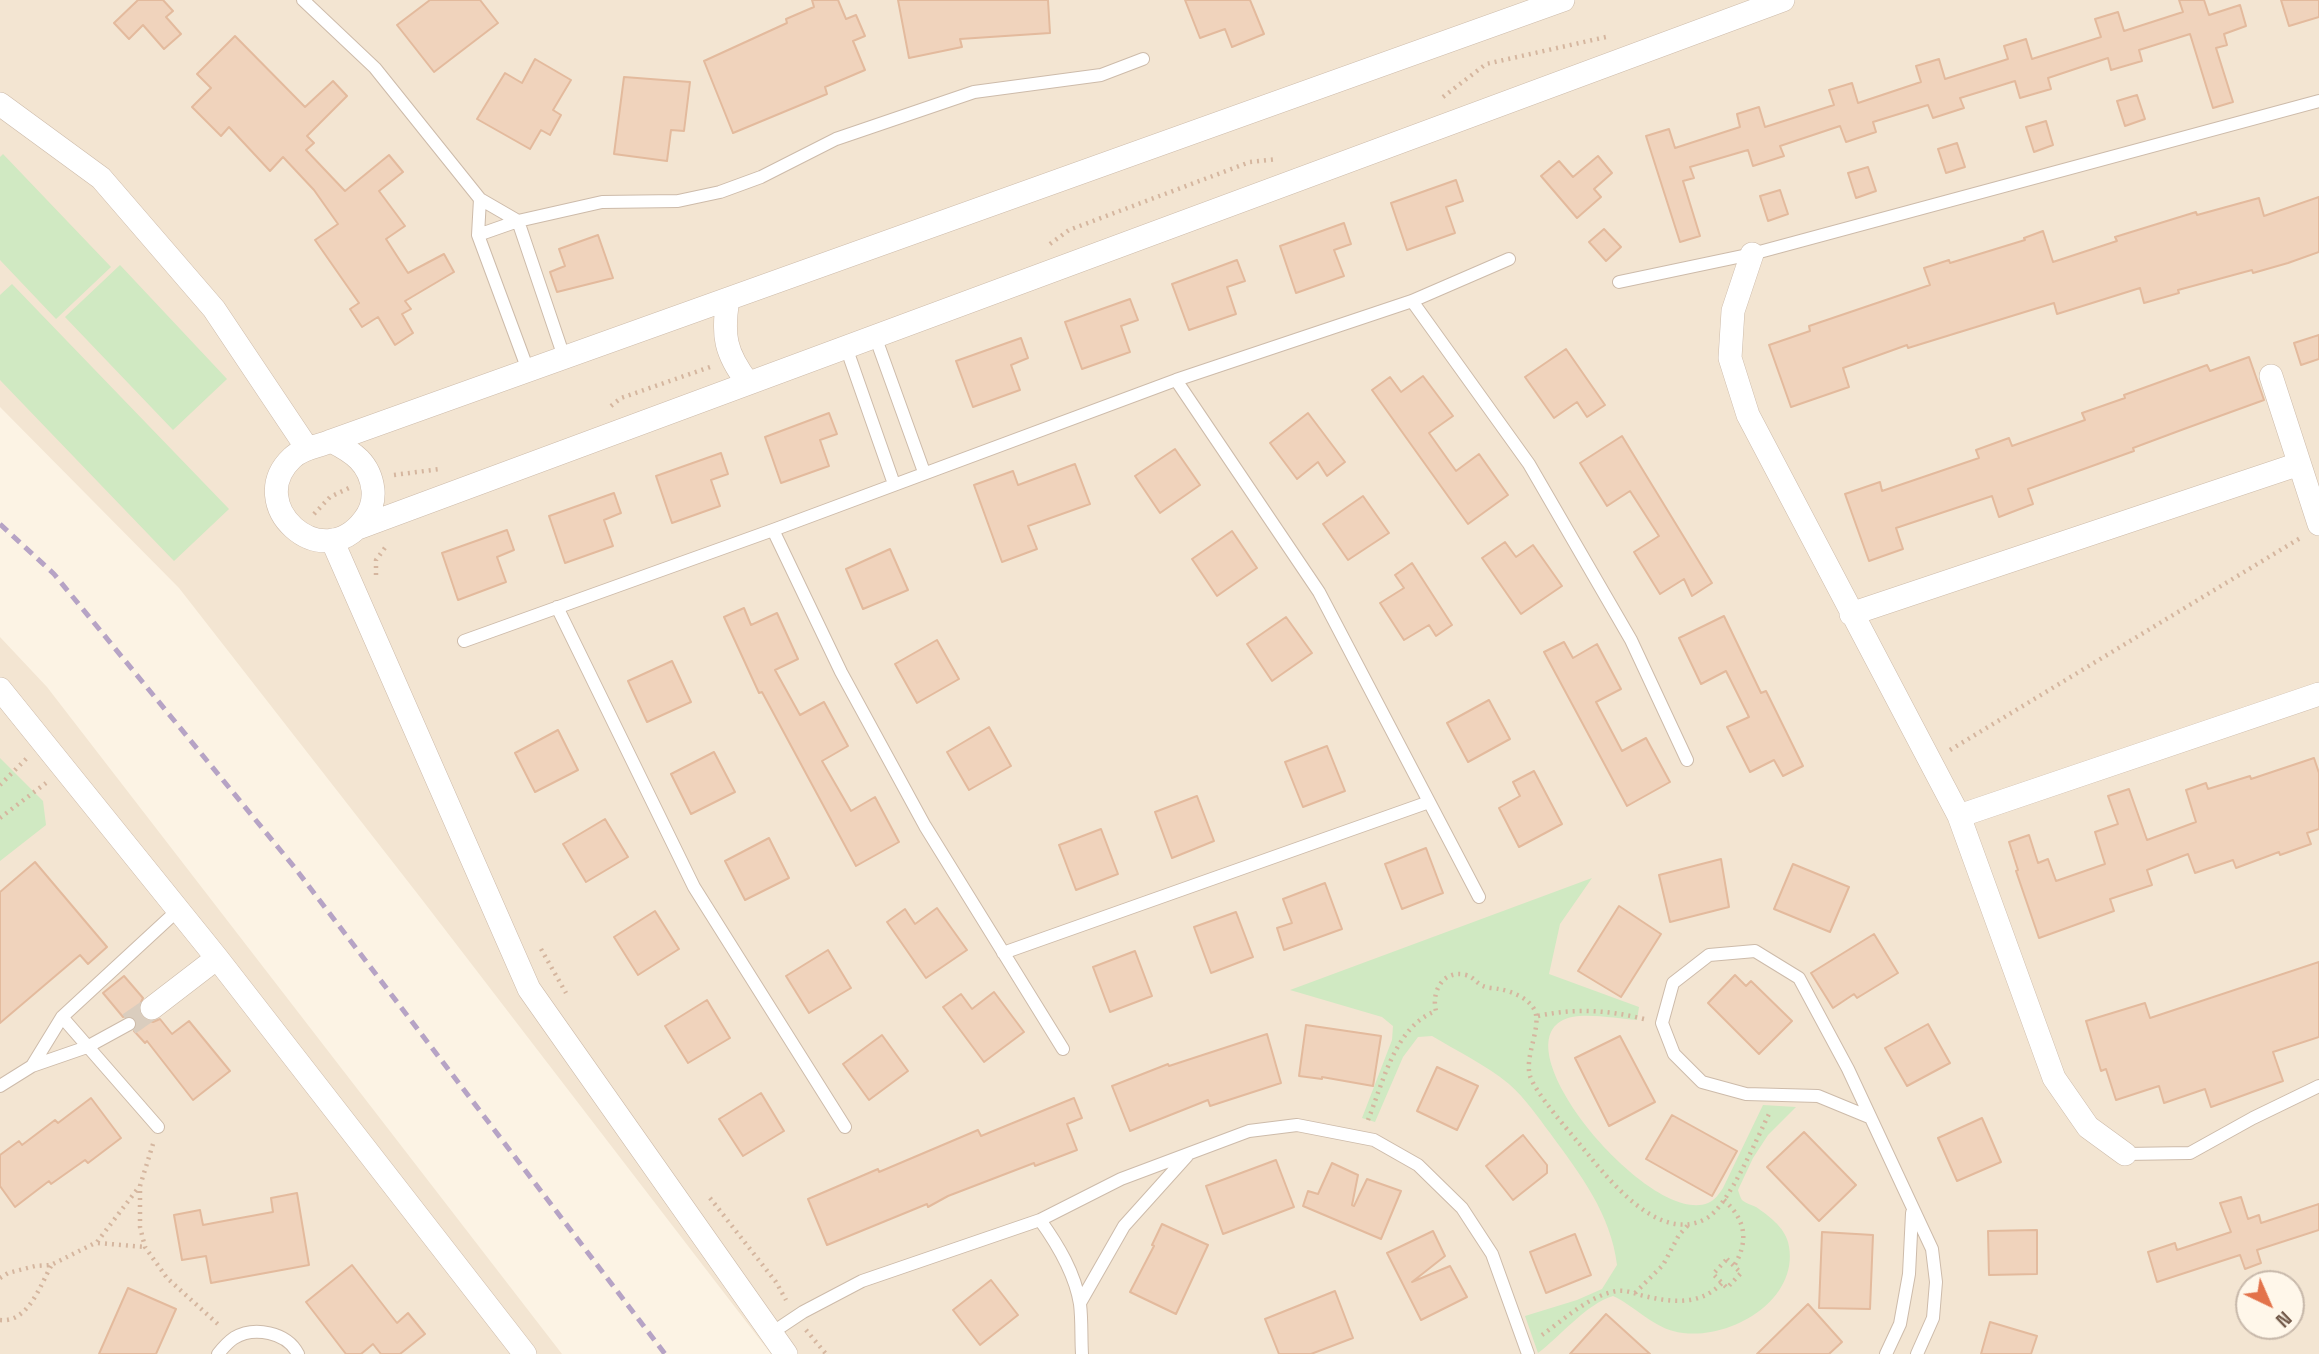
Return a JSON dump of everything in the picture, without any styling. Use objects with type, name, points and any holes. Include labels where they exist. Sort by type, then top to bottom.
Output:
[{"type":"street","points":[[1563,0],[306,448],[293,457],[282,470],[277,487],[278,504],[285,519],[296,532],[311,539],[332,540],[344,537],[358,528],[1783,0]]},
{"type":"street","points":[[0,104],[101,178],[214,309],[306,448]]},
{"type":"street","points":[[1752,254],[1733,311],[1730,358],[1748,415],[1959,816],[2054,1078],[2088,1127],[2125,1154]]},
{"type":"street","points":[[728,299],[724,326],[726,345],[748,383]]},
{"type":"street","points":[[2271,376],[2299,464],[2313,529]]},
{"type":"street","points":[[331,441],[349,450],[363,462],[372,478],[374,496],[369,514],[358,528]]},
{"type":"street","points":[[1851,614],[2299,464]]},
{"type":"street","points":[[332,540],[530,989],[786,1354]]},
{"type":"street","points":[[0,690],[217,958],[525,1354]]},
{"type":"street","points":[[1959,816],[2319,694]]},
{"type":"street","points":[[152,1008],[217,958]]},
{"type":"lane","points":[[303,0],[375,68],[480,199],[518,220],[564,357]]},
{"type":"lane","points":[[478,235],[518,220],[601,202],[678,201],[720,192],[761,177],[836,139],[974,92],[1101,75],[1143,58]]},
{"type":"lane","points":[[1619,282],[1752,254],[2319,101]]},
{"type":"lane","points":[[480,199],[478,235],[528,370]]},
{"type":"lane","points":[[464,641],[773,530],[1176,380],[1412,301],[1509,259]]},
{"type":"lane","points":[[1412,301],[1529,464],[1632,640],[1687,760]]},
{"type":"lane","points":[[875,336],[924,472]]},
{"type":"lane","points":[[846,347],[894,484]]},
{"type":"lane","points":[[1176,380],[1319,592],[1479,897]]},
{"type":"lane","points":[[773,530],[847,684],[925,826],[1063,1049]]},
{"type":"lane","points":[[558,607],[694,887],[845,1127]]},
{"type":"lane","points":[[1003,953],[1429,802]]},
{"type":"lane","points":[[32,1066],[62,1017],[178,910]]},
{"type":"lane","points":[[1869,1117],[1818,1096],[1746,1094],[1702,1082],[1674,1054],[1662,1023],[1674,983],[1709,954],[1755,951],[1799,978],[1848,1069],[1932,1249],[1936,1282],[1933,1318],[1917,1354]]},
{"type":"lane","points":[[62,1017],[158,1127]]},
{"type":"lane","points":[[0,1086],[32,1066],[87,1047],[129,1024]]},
{"type":"lane","points":[[2125,1154],[2190,1153],[2319,1086]]},
{"type":"lane","points":[[770,1334],[795,1317],[862,1281],[1040,1220],[1121,1179],[1249,1131],[1297,1125],[1374,1140],[1418,1165],[1462,1208],[1492,1254],[1526,1351]]},
{"type":"lane","points":[[1080,1303],[1124,1226],[1190,1153]]},
{"type":"lane","points":[[1886,1354],[1900,1324],[1909,1274],[1912,1209]]},
{"type":"lane","points":[[1040,1220],[1058,1244],[1071,1273],[1080,1303],[1082,1354]]},
{"type":"lane","points":[[218,1354],[233,1338],[250,1332],[273,1333],[294,1346],[298,1354]]},
{"type":"path","points":[[1930,762],[2313,529]]},
{"type":"path","points":[[376,587],[376,560],[389,542]]},
{"type":"path","points":[[0,785],[30,754]]},
{"type":"path","points":[[0,818],[50,780]]},
{"type":"path","points":[[535,937],[567,996]]},
{"type":"path","points":[[1361,1138],[1396,1050],[1406,1034],[1424,1015],[1436,1011],[1434,995],[1443,980],[1459,974],[1476,979],[1482,986],[1511,992],[1533,1006],[1538,1016],[1530,1051],[1530,1076],[1558,1119],[1614,1185],[1638,1207],[1670,1223],[1690,1223],[1714,1213],[1724,1200],[1779,1095]]},
{"type":"path","points":[[1538,1016],[1592,1010],[1621,1013],[1662,1023]]},
{"type":"path","points":[[158,1127],[140,1186],[141,1227],[145,1247],[167,1278],[233,1338]]},
{"type":"path","points":[[0,1278],[8,1273],[35,1266],[51,1265],[97,1242],[140,1186]]},
{"type":"path","points":[[709,1198],[776,1282],[795,1317],[825,1354]]},
{"type":"path","points":[[1724,1200],[1734,1209],[1744,1231],[1745,1243],[1734,1266]]},
{"type":"path","points":[[1635,1293],[1663,1265],[1679,1235],[1690,1223]]},
{"type":"path","points":[[97,1242],[145,1247]]},
{"type":"path","points":[[1727,1259],[1734,1266],[1741,1273],[1727,1288],[1713,1274],[1727,1259]]},
{"type":"path","points":[[0,1320],[18,1317],[27,1309],[51,1265]]},
{"type":"path","points":[[1526,1351],[1584,1305],[1613,1292],[1626,1291],[1673,1302],[1698,1299],[1722,1283]]},
{"type":"shaded area","points":[[0,0],[2319,0],[2319,1354],[771,1354],[179,588],[0,407]]},
{"type":"shaded area","points":[[0,637],[47,687],[562,1354],[0,1354]]},
{"type":"green space","points":[[3,154],[111,267],[56,319],[0,260],[0,157]]},
{"type":"green space","points":[[120,265],[227,379],[173,430],[65,317]]},
{"type":"green space","points":[[12,284],[229,509],[174,561],[0,380],[0,295]]},
{"type":"green space","points":[[0,758],[43,801],[46,825],[0,861]]},
{"type":"green space","points":[[1592,878],[1560,924],[1549,974],[1639,1007],[1637,1020],[1579,1016],[1563,1020],[1549,1038],[1552,1065],[1567,1098],[1591,1132],[1621,1164],[1653,1189],[1683,1203],[1708,1203],[1718,1195],[1763,1105],[1796,1107],[1768,1135],[1753,1158],[1738,1190],[1742,1200],[1756,1207],[1783,1231],[1788,1242],[1789,1263],[1784,1283],[1772,1300],[1736,1325],[1693,1334],[1673,1331],[1613,1296],[1583,1313],[1538,1353],[1525,1316],[1577,1300],[1602,1289],[1617,1265],[1614,1246],[1601,1212],[1572,1164],[1531,1108],[1509,1084],[1481,1064],[1432,1036],[1418,1037],[1403,1057],[1375,1122],[1362,1118],[1392,1040],[1393,1026],[1382,1017],[1290,990]]},
{"type":"building","points":[[138,0],[163,0],[173,11],[166,17],[181,34],[164,49],[143,25],[129,39],[114,23]]},
{"type":"building","points":[[430,0],[480,0],[498,23],[434,72],[397,25]]},
{"type":"building","points":[[812,0],[838,0],[846,19],[856,15],[865,36],[853,41],[865,70],[825,87],[827,94],[733,133],[704,61],[787,23],[786,19],[814,7]]},
{"type":"building","points":[[898,0],[1048,0],[1050,33],[960,39],[962,47],[909,58]]},
{"type":"building","points":[[1185,0],[1250,0],[1264,34],[1232,47],[1225,29],[1200,38]]},
{"type":"building","points":[[2179,0],[2204,0],[2209,15],[2240,5],[2246,26],[2224,34],[2227,45],[2216,48],[2233,102],[2213,108],[2190,34],[2139,50],[2142,61],[2111,70],[2108,58],[2048,78],[2051,89],[2020,98],[2015,81],[1960,98],[1964,108],[1933,118],[1928,105],[1873,122],[1876,132],[1846,142],[1840,126],[1780,146],[1784,156],[1753,166],[1748,150],[1690,167],[1694,178],[1683,181],[1700,236],[1680,242],[1646,136],[1669,129],[1675,148],[1740,127],[1737,114],[1759,107],[1765,127],[1834,105],[1829,90],[1852,83],[1858,103],[1921,82],[1916,66],[1939,59],[1945,79],[2008,59],[2004,46],[2026,39],[2032,59],[2101,37],[2095,19],[2118,12],[2124,31],[2183,12]]},
{"type":"building","points":[[2281,0],[2319,0],[2319,17],[2289,26]]},
{"type":"building","points":[[235,36],[305,107],[333,81],[347,96],[307,136],[314,143],[306,150],[345,191],[389,155],[403,172],[379,191],[405,226],[386,239],[408,273],[444,254],[454,272],[405,301],[411,309],[402,314],[413,333],[395,345],[378,317],[362,327],[350,309],[359,303],[315,240],[338,224],[314,190],[283,157],[270,171],[229,127],[221,136],[192,107],[211,88],[197,74]]},
{"type":"building","points":[[535,59],[571,80],[553,110],[561,115],[550,135],[541,130],[530,149],[477,119],[505,73],[522,83]]},
{"type":"building","points":[[624,77],[690,82],[684,131],[671,130],[667,161],[614,154]]},
{"type":"building","points":[[2137,95],[2145,119],[2125,126],[2117,101]]},
{"type":"building","points":[[2046,121],[2053,145],[2034,152],[2026,127]]},
{"type":"building","points":[[1957,143],[1965,167],[1946,173],[1938,149]]},
{"type":"building","points":[[1598,156],[1612,173],[1594,189],[1601,197],[1577,218],[1541,176],[1559,161],[1573,177]]},
{"type":"building","points":[[1868,167],[1876,191],[1856,198],[1848,173]]},
{"type":"building","points":[[1456,180],[1463,201],[1446,207],[1455,233],[1407,250],[1391,203]]},
{"type":"building","points":[[1780,190],[1788,214],[1768,221],[1760,196]]},
{"type":"building","points":[[2319,197],[2319,252],[2253,273],[2252,270],[2178,290],[2179,293],[2144,303],[2140,288],[2057,314],[2054,303],[1908,348],[1907,345],[1843,368],[1849,387],[1791,407],[1769,345],[1810,331],[1809,326],[1930,285],[1924,268],[1949,260],[1950,263],[2025,240],[2024,238],[2043,231],[2053,262],[2117,241],[2115,237],[2196,212],[2197,215],[2259,198],[2264,216]]},
{"type":"building","points":[[1344,223],[1351,244],[1334,250],[1344,276],[1296,293],[1280,246]]},
{"type":"building","points":[[1604,229],[1621,247],[1606,261],[1589,242]]},
{"type":"building","points":[[598,235],[613,278],[557,292],[550,272],[565,266],[559,249]]},
{"type":"building","points":[[1237,260],[1245,281],[1227,287],[1236,314],[1189,330],[1172,284]]},
{"type":"building","points":[[1130,299],[1138,320],[1121,326],[1130,352],[1082,369],[1065,322]]},
{"type":"building","points":[[2319,335],[2319,359],[2301,365],[2294,343]]},
{"type":"building","points":[[1021,338],[1028,358],[1011,365],[1020,390],[973,407],[956,361]]},
{"type":"building","points":[[1566,349],[1605,405],[1587,417],[1577,402],[1554,418],[1525,377]]},
{"type":"building","points":[[2249,357],[2264,400],[2028,489],[2033,504],[1999,517],[1992,496],[1896,528],[1903,549],[1869,561],[1845,494],[1880,482],[1882,491],[1979,458],[1976,450],[2009,438],[2012,446],[2085,420],[2082,413],[2125,398],[2124,395],[2207,365],[2210,371]]},
{"type":"building","points":[[1423,376],[1453,416],[1429,433],[1456,471],[1479,454],[1508,495],[1468,524],[1372,390],[1390,377],[1401,392]]},
{"type":"building","points":[[829,413],[837,434],[820,440],[829,466],[781,483],[765,437]]},
{"type":"building","points":[[1308,413],[1345,462],[1327,476],[1318,462],[1297,479],[1270,443]]},
{"type":"building","points":[[1622,436],[1712,583],[1692,596],[1684,579],[1660,594],[1634,552],[1659,536],[1630,491],[1607,506],[1580,463]]},
{"type":"building","points":[[1175,449],[1200,485],[1160,513],[1135,476]]},
{"type":"building","points":[[721,453],[728,474],[711,480],[720,506],[672,523],[656,476]]},
{"type":"building","points":[[1075,464],[1090,504],[1028,526],[1037,549],[1002,562],[974,485],[1013,471],[1018,485]]},
{"type":"building","points":[[614,493],[621,513],[604,520],[613,546],[565,563],[549,516]]},
{"type":"building","points":[[1363,496],[1389,533],[1348,560],[1323,524]]},
{"type":"building","points":[[507,530],[514,550],[497,557],[506,582],[458,600],[442,553]]},
{"type":"building","points":[[1232,531],[1257,568],[1217,596],[1192,559]]},
{"type":"building","points":[[1505,542],[1516,557],[1533,545],[1562,586],[1521,614],[1482,558]]},
{"type":"building","points":[[890,549],[908,590],[863,609],[846,569]]},
{"type":"building","points":[[1412,563],[1452,625],[1436,636],[1429,625],[1404,640],[1380,603],[1404,588],[1395,575]]},
{"type":"building","points":[[744,608],[751,625],[777,613],[798,659],[775,670],[800,715],[824,702],[848,746],[822,761],[851,811],[875,797],[899,842],[856,866],[762,692],[759,693],[724,617]]},
{"type":"building","points":[[1724,616],[1761,693],[1766,691],[1803,766],[1783,776],[1774,760],[1750,772],[1727,727],[1749,717],[1726,671],[1701,684],[1679,638]]},
{"type":"building","points":[[1286,617],[1312,653],[1272,681],[1247,644]]},
{"type":"building","points":[[937,640],[959,679],[917,703],[895,664]]},
{"type":"building","points":[[1564,642],[1573,658],[1597,644],[1621,689],[1596,702],[1622,751],[1646,738],[1670,782],[1627,806],[1544,652]]},
{"type":"building","points":[[672,661],[691,702],[647,722],[628,681]]},
{"type":"building","points":[[1489,700],[1510,739],[1468,762],[1447,723]]},
{"type":"building","points":[[989,727],[1011,766],[969,790],[947,752]]},
{"type":"building","points":[[558,730],[578,770],[535,792],[515,753]]},
{"type":"building","points":[[1327,746],[1345,791],[1303,807],[1285,762]]},
{"type":"building","points":[[714,752],[735,792],[691,814],[671,774]]},
{"type":"building","points":[[2314,758],[2319,773],[2319,829],[2307,833],[2311,844],[2280,855],[2279,852],[2236,868],[2233,860],[2195,873],[2188,854],[2147,870],[2152,885],[2110,899],[2114,911],[2039,938],[2009,842],[2029,835],[2038,863],[2048,859],[2056,881],[2105,864],[2095,832],[2118,824],[2108,796],[2129,789],[2147,840],[2196,822],[2186,790],[2206,783],[2208,789],[2250,776],[2251,779]]},
{"type":"building","points":[[1534,771],[1562,824],[1519,847],[1499,808],[1520,796],[1513,782]]},
{"type":"building","points":[[1197,796],[1214,841],[1172,858],[1155,812]]},
{"type":"building","points":[[605,819],[628,857],[586,882],[563,844]]},
{"type":"building","points":[[1101,829],[1118,874],[1076,890],[1059,845]]},
{"type":"building","points":[[769,838],[789,878],[745,900],[725,861]]},
{"type":"building","points":[[1426,848],[1443,893],[1402,909],[1385,864]]},
{"type":"building","points":[[1721,859],[1729,907],[1670,922],[1659,875]]},
{"type":"building","points":[[35,862],[107,947],[88,964],[80,955],[0,1023],[0,892]]},
{"type":"building","points":[[1793,864],[1849,887],[1830,932],[1774,909]]},
{"type":"building","points":[[1325,883],[1342,929],[1284,950],[1277,928],[1292,923],[1283,899]]},
{"type":"building","points":[[1619,906],[1661,934],[1621,997],[1578,971]]},
{"type":"building","points":[[937,908],[967,950],[926,978],[887,922],[905,909],[915,924]]},
{"type":"building","points":[[655,911],[679,949],[638,975],[614,937]]},
{"type":"building","points":[[1236,912],[1253,957],[1211,973],[1194,927]]},
{"type":"building","points":[[1874,934],[1898,973],[1857,998],[1854,994],[1833,1008],[1811,973]]},
{"type":"building","points":[[828,950],[851,988],[809,1013],[786,976]]},
{"type":"building","points":[[1135,951],[1152,996],[1110,1012],[1093,967]]},
{"type":"building","points":[[2319,962],[2319,1037],[2273,1052],[2283,1081],[2211,1107],[2205,1089],[2164,1103],[2159,1086],[2116,1100],[2106,1069],[2101,1071],[2086,1021],[2145,1003],[2150,1018]]},
{"type":"building","points":[[1735,975],[1746,986],[1751,981],[1792,1021],[1759,1054],[1708,1003]]},
{"type":"building","points":[[124,976],[143,998],[138,1009],[141,1017],[153,1022],[160,1019],[172,1034],[189,1021],[230,1071],[193,1100],[147,1041],[145,1043],[134,1031],[138,1025],[136,1019],[130,1015],[123,1017],[103,993]]},
{"type":"building","points":[[994,992],[1024,1032],[984,1062],[943,1007],[961,994],[972,1009]]},
{"type":"building","points":[[707,1000],[730,1038],[688,1063],[665,1026]]},
{"type":"building","points":[[1928,1024],[1950,1063],[1907,1086],[1885,1048]]},
{"type":"building","points":[[1306,1025],[1381,1036],[1373,1086],[1299,1076]]},
{"type":"building","points":[[1267,1034],[1281,1083],[1210,1106],[1208,1100],[1130,1131],[1112,1086],[1168,1064],[1169,1066]]},
{"type":"building","points":[[882,1035],[908,1071],[869,1100],[843,1064]]},
{"type":"building","points":[[1620,1036],[1655,1102],[1609,1126],[1575,1058]]},
{"type":"building","points":[[1437,1067],[1478,1086],[1457,1130],[1417,1111]]},
{"type":"building","points":[[761,1093],[784,1131],[743,1156],[719,1119]]},
{"type":"building","points":[[91,1098],[121,1138],[88,1163],[85,1160],[51,1184],[49,1181],[15,1207],[0,1186],[0,1155],[19,1141],[22,1145],[55,1120],[58,1123]]},
{"type":"building","points":[[1074,1098],[1082,1118],[1067,1124],[1077,1150],[1035,1166],[1034,1163],[827,1245],[808,1199],[978,1130],[981,1136]]},
{"type":"building","points":[[1672,1115],[1737,1151],[1712,1196],[1646,1159]]},
{"type":"building","points":[[1982,1118],[2001,1162],[1957,1181],[1938,1138]]},
{"type":"building","points":[[1804,1132],[1856,1185],[1819,1221],[1767,1167]]},
{"type":"building","points":[[1523,1135],[1547,1165],[1547,1173],[1513,1200],[1486,1166]]},
{"type":"building","points":[[1276,1160],[1294,1207],[1223,1234],[1206,1186]]},
{"type":"building","points":[[1332,1163],[1358,1175],[1352,1205],[1354,1206],[1367,1179],[1401,1191],[1381,1239],[1303,1206],[1308,1191],[1318,1194]]},
{"type":"building","points":[[297,1193],[309,1265],[211,1283],[206,1256],[182,1260],[174,1215],[200,1210],[203,1225],[273,1212],[271,1198]]},
{"type":"building","points":[[2241,1197],[2248,1219],[2259,1215],[2261,1223],[2319,1204],[2319,1230],[2257,1250],[2261,1263],[2245,1269],[2240,1255],[2157,1282],[2148,1252],[2175,1243],[2177,1250],[2231,1232],[2220,1203]]},
{"type":"building","points":[[1162,1224],[1208,1245],[1176,1314],[1130,1292],[1154,1246],[1152,1245]]},
{"type":"building","points":[[2037,1230],[2037,1274],[1989,1275],[1988,1231]]},
{"type":"building","points":[[1433,1231],[1445,1256],[1412,1282],[1450,1266],[1467,1297],[1421,1320],[1387,1253]]},
{"type":"building","points":[[1822,1232],[1873,1235],[1870,1309],[1819,1308]]},
{"type":"building","points":[[1575,1234],[1591,1275],[1546,1293],[1530,1252]]},
{"type":"building","points":[[352,1265],[397,1323],[408,1313],[425,1334],[400,1354],[381,1354],[373,1344],[361,1354],[346,1354],[306,1302]]},
{"type":"building","points":[[991,1280],[1018,1315],[980,1345],[953,1310]]},
{"type":"building","points":[[128,1288],[176,1309],[156,1354],[99,1354]]},
{"type":"building","points":[[1335,1291],[1353,1338],[1311,1354],[1279,1354],[1265,1319]]},
{"type":"building","points":[[1808,1304],[1842,1342],[1829,1354],[1757,1354]]},
{"type":"building","points":[[1606,1314],[1650,1354],[1570,1354]]},
{"type":"building","points":[[1990,1322],[2037,1336],[2031,1354],[1981,1354]]},
{"type":"tunnel","points":[[129,1024],[152,1008]]},
{"type":"railway","points":[[0,524],[54,574],[295,868],[665,1354]]}]
